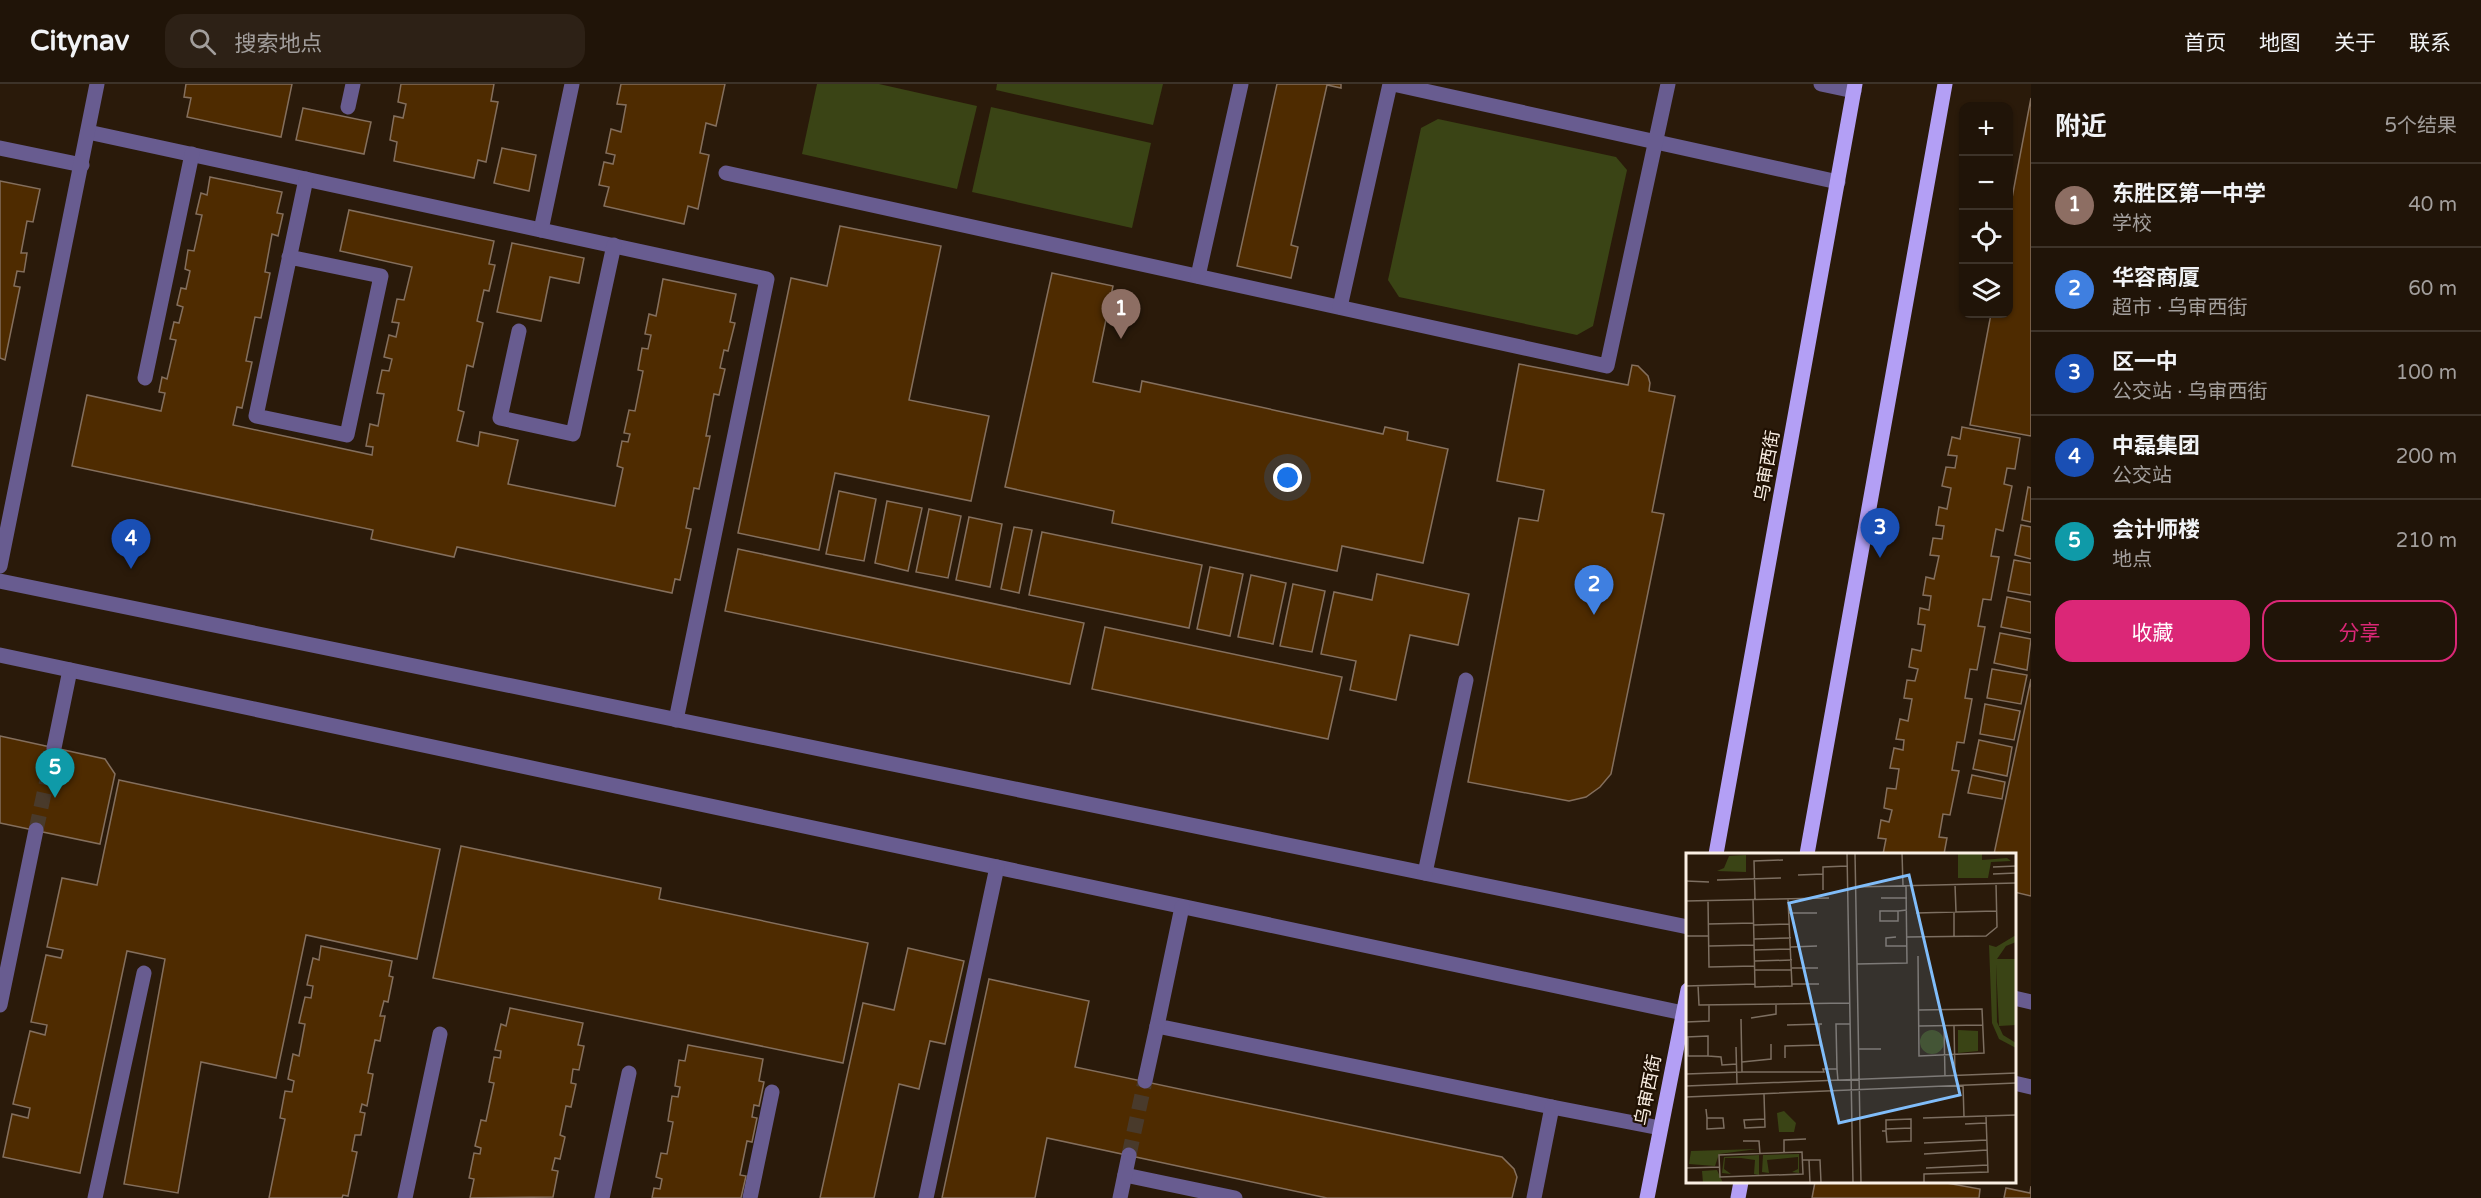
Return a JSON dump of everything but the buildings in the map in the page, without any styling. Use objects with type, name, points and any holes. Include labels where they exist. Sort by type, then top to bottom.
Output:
[{"type":"main road","points":[[1807,853],[1945,84]]},
{"type":"main road","name":"乌审西街","points":[[1716,853],[1855,87]]},
{"type":"main road","name":"乌审西街","points":[[1647,1198],[1685,1014]]},
{"type":"main road","points":[[1738,1198],[1741,1183]]},
{"type":"street","points":[[0,566],[98,84]]},
{"type":"street","points":[[348,107],[353,84]]},
{"type":"street","points":[[541,230],[572,84]]},
{"type":"street","points":[[1198,276],[1241,84]]},
{"type":"street","points":[[1340,307],[1391,84],[1838,182]]},
{"type":"street","points":[[726,173],[1607,366],[1668,84]]},
{"type":"street","points":[[1821,84],[1855,87]]},
{"type":"street","points":[[88,132],[768,279],[676,720]]},
{"type":"street","points":[[0,148],[82,165]]},
{"type":"street","points":[[145,378],[192,154]]},
{"type":"street","points":[[289,257],[381,276],[347,435],[256,416],[289,257],[306,179]]},
{"type":"street","points":[[519,331],[500,418],[573,434],[614,245]]},
{"type":"street","points":[[0,581],[1686,927]]},
{"type":"street","points":[[0,655],[1685,1014]]},
{"type":"street","points":[[54,748],[70,670]]},
{"type":"street","points":[[1425,873],[1466,680]]},
{"type":"street","points":[[0,1005],[36,830]]},
{"type":"street","points":[[926,1198],[997,867]]},
{"type":"street","points":[[1145,1081],[1182,907]]},
{"type":"street","points":[[95,1198],[144,973]]},
{"type":"street","points":[[2016,998],[2031,1002]]},
{"type":"street","points":[[1157,1026],[1660,1128]]},
{"type":"street","points":[[405,1198],[440,1034]]},
{"type":"street","points":[[602,1198],[629,1073]]},
{"type":"street","points":[[2016,1083],[2031,1087]]},
{"type":"street","points":[[750,1198],[772,1092]]},
{"type":"street","points":[[1534,1198],[1552,1107]]},
{"type":"street","points":[[1120,1198],[1129,1155]]},
{"type":"street","points":[[1125,1175],[1235,1198]]},
{"type":"green space","points":[[817,84],[879,84],[977,106],[957,189],[802,154]]},
{"type":"green space","points":[[997,84],[1163,84],[1153,125],[996,90]]},
{"type":"green space","points":[[991,107],[1151,143],[1132,228],[972,192]]},
{"type":"green space","points":[[1438,119],[1616,157],[1627,170],[1593,326],[1577,335],[1399,297],[1388,280],[1421,128]]},
{"type":"tunnel","points":[[36,830],[54,748]]},
{"type":"tunnel","points":[[1129,1155],[1145,1081]]},
{"type":"place","name":"东胜区第一中学","points":[[1121,339]]},
{"type":"place","name":"区一中","points":[[1880,558]]},
{"type":"place","name":"中磊集团","points":[[131,569]]},
{"type":"place","name":"华容商厦","points":[[1594,615]]},
{"type":"place","name":"会计师楼","points":[[55,798]]}]
